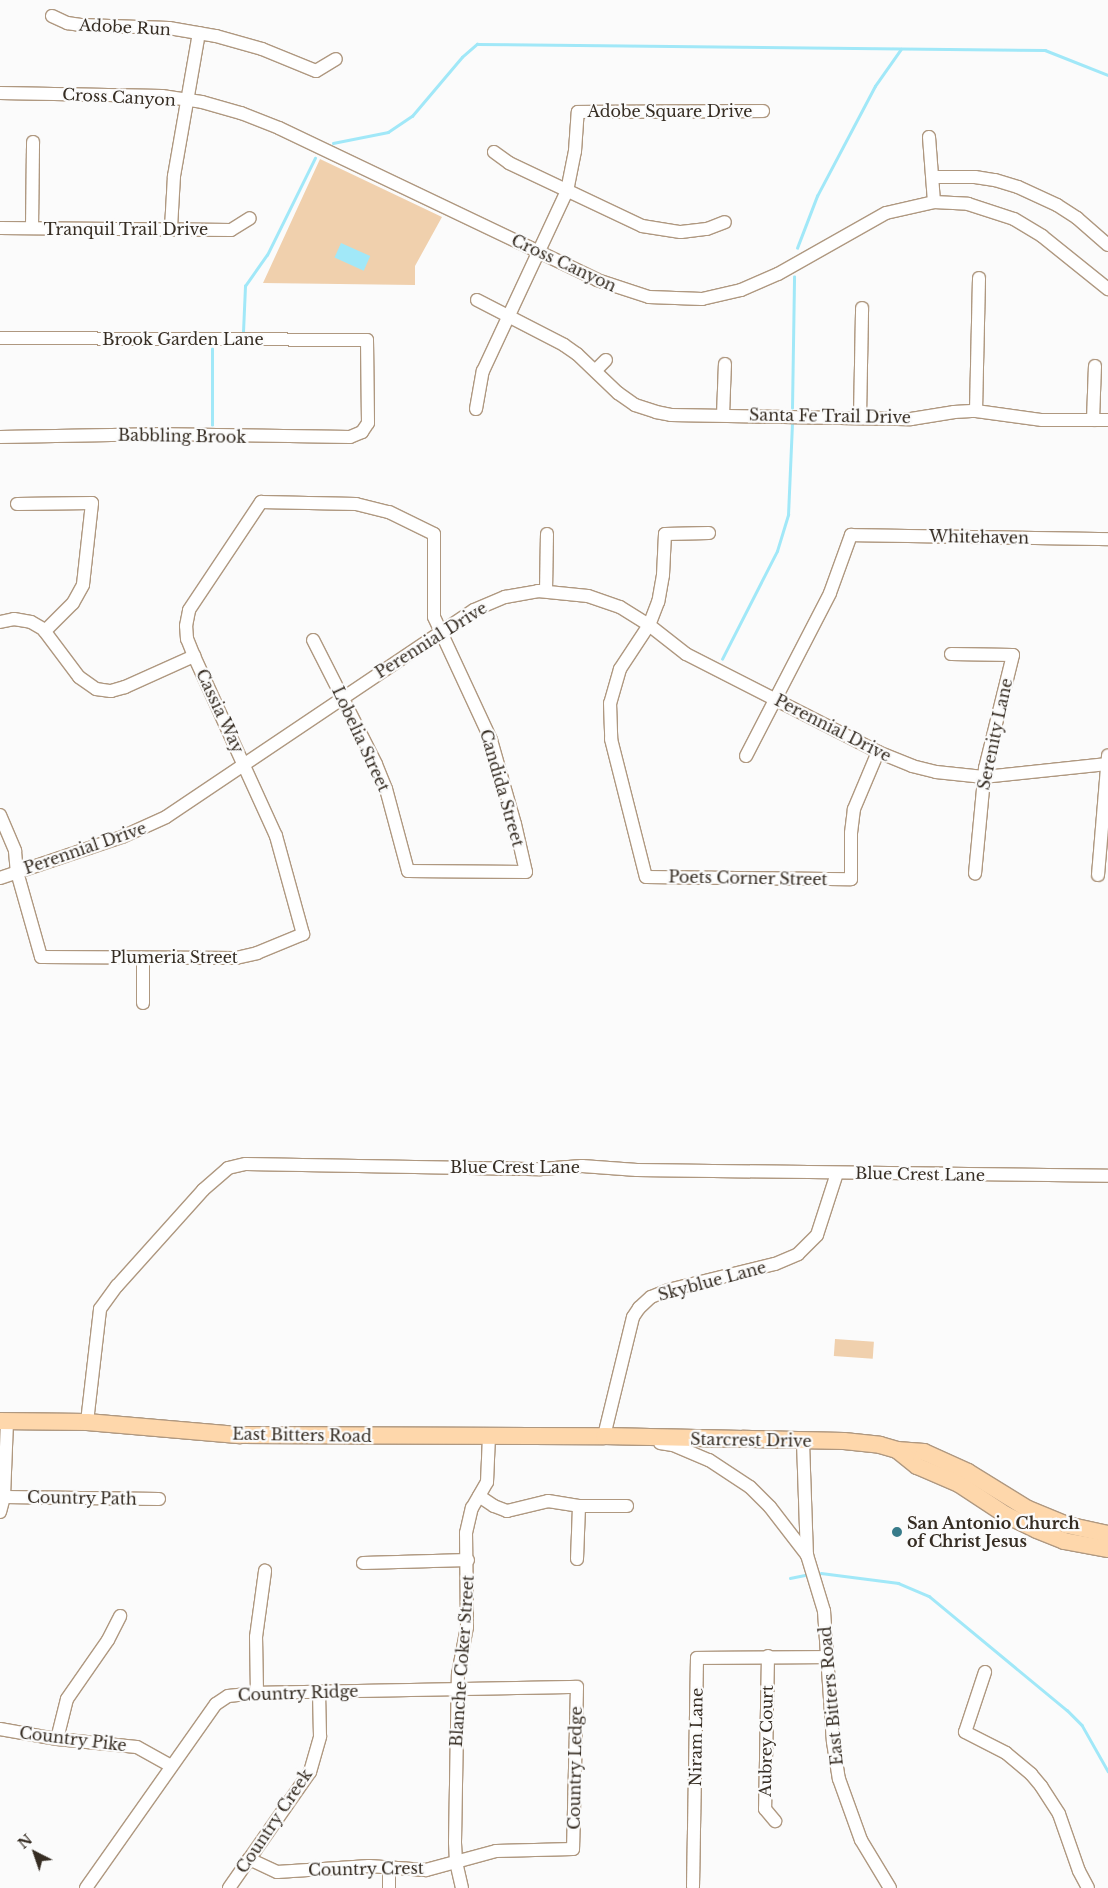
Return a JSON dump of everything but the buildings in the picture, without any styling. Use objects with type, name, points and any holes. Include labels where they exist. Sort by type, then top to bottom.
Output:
[{"type":"main road","name":"East Bitters Road","points":[[4,1421],[86,1422],[240,1434],[488,1437],[604,1436]]},
{"type":"main road","name":"Starcrest Drive","points":[[604,1436],[803,1442],[844,1441],[880,1445],[897,1450],[917,1466],[993,1497],[1006,1516],[1037,1530],[1071,1534],[1108,1534]]},
{"type":"main road","name":"Starcrest Drive","points":[[1071,1534],[1108,1549]]},
{"type":"street","name":"Adobe Run","points":[[52,16],[67,23],[81,25],[169,28],[199,33],[262,48],[316,71],[336,59]]},
{"type":"street","points":[[171,228],[174,176],[199,33]]},
{"type":"street","name":"Cross Canyon","points":[[0,93],[121,94],[186,100],[241,113],[279,128],[597,280],[629,292],[669,299],[702,298],[735,292],[760,283],[886,213],[934,202],[976,205],[1014,219],[1042,236],[1108,289]]},
{"type":"street","name":"Adobe Square Drive","points":[[567,191],[575,151],[578,112],[763,111]]},
{"type":"street","points":[[930,137],[934,202]]},
{"type":"street","points":[[32,228],[33,142]]},
{"type":"street","points":[[494,152],[509,163],[567,191],[626,219],[654,229],[694,231],[707,229],[724,222]]},
{"type":"street","points":[[932,177],[952,175],[995,180],[1031,192],[1077,218],[1108,245]]},
{"type":"street","points":[[476,409],[483,370],[567,191]]},
{"type":"street","name":"Tranquil Trail Drive","points":[[0,228],[230,230],[250,218]]},
{"type":"street","points":[[976,411],[979,278]]},
{"type":"street","name":"Santa Fe Trail Drive","points":[[477,300],[564,344],[596,370],[618,393],[644,409],[671,415],[911,419],[954,412],[976,411],[995,412],[1042,420],[1108,420]]},
{"type":"street","points":[[860,417],[862,308]]},
{"type":"street","name":"Brook Garden Lane","points":[[0,338],[367,340],[368,423],[362,432]]},
{"type":"street","points":[[596,370],[606,360]]},
{"type":"street","points":[[723,415],[725,364]]},
{"type":"street","points":[[1093,420],[1095,366]]},
{"type":"street","name":"Babbling Brook","points":[[0,436],[167,434],[350,437],[362,432]]},
{"type":"street","name":"Cassia Way","points":[[303,934],[276,836],[187,639],[186,626],[189,610],[261,502],[338,502],[373,507],[405,519],[434,534]]},
{"type":"street","points":[[17,504],[92,503],[83,585],[73,603],[45,631]]},
{"type":"street","points":[[648,625],[661,589],[665,534],[709,533]]},
{"type":"street","name":"Candida Street","points":[[408,871],[526,872],[491,740],[461,673],[439,632],[433,609],[434,534]]},
{"type":"street","points":[[546,591],[547,534]]},
{"type":"street","name":"Whitehaven","points":[[776,700],[830,593],[851,534],[1108,539]]},
{"type":"street","name":"Perennial Drive","points":[[0,878],[145,828],[166,817],[439,632],[489,603],[521,593],[546,591],[572,592],[604,601],[648,625],[677,649],[878,752],[912,766],[936,772],[984,777],[1107,761]]},
{"type":"street","points":[[0,622],[14,619],[31,622],[45,631],[79,677],[96,689],[111,691],[126,687],[194,656]]},
{"type":"street","name":"Poets Corner Street","points":[[648,625],[620,669],[612,692],[609,715],[611,738],[646,877],[851,879],[851,833],[854,809],[878,752]]},
{"type":"street","name":"Lobelia Street","points":[[313,640],[386,789],[408,871]]},
{"type":"street","name":"Serenity Lane","points":[[951,654],[1013,655],[984,777],[976,874]]},
{"type":"street","points":[[746,756],[776,700]]},
{"type":"street","points":[[1098,875],[1107,761]]},
{"type":"street","points":[[0,815],[15,851],[17,872]]},
{"type":"street","name":"Plumeria Street","points":[[17,872],[41,957],[236,958],[257,953],[303,934]]},
{"type":"street","points":[[143,958],[143,1003]]},
{"type":"street","name":"Blue Crest Lane","points":[[86,1422],[100,1309],[117,1286],[203,1190],[228,1168],[246,1164],[541,1169],[582,1166],[637,1170],[1108,1176]]},
{"type":"street","name":"Skyblue Lane","points":[[604,1436],[633,1317],[639,1308],[651,1297],[668,1290],[774,1264],[798,1254],[817,1235],[837,1173]]},
{"type":"street","points":[[0,1512],[4,1498],[4,1421]]},
{"type":"street","points":[[604,1436],[673,1445],[721,1467],[750,1487],[770,1507],[807,1555]]},
{"type":"street","name":"Blanche Coker Street","points":[[462,1888],[456,1862],[455,1773],[458,1674],[467,1627],[468,1560],[466,1533],[470,1516],[487,1482],[488,1437]]},
{"type":"street","points":[[803,1442],[807,1555]]},
{"type":"street","points":[[479,1496],[494,1506],[507,1511],[548,1501],[579,1506],[627,1506]]},
{"type":"street","name":"Country Path","points":[[4,1498],[159,1499]]},
{"type":"street","points":[[577,1559],[579,1506]]},
{"type":"street","name":"East Bitters Road","points":[[807,1555],[824,1611],[833,1742],[839,1779],[857,1833],[890,1888]]},
{"type":"street","points":[[363,1563],[468,1560]]},
{"type":"street","points":[[257,1693],[256,1637],[265,1571]]},
{"type":"street","points":[[58,1738],[67,1699],[108,1640],[120,1616]]},
{"type":"street","points":[[768,1656],[828,1657]]},
{"type":"street","name":"Aubrey Court","points":[[768,1656],[764,1809],[776,1821]]},
{"type":"street","name":"Niram Lane","points":[[693,1888],[697,1658],[768,1656]]},
{"type":"street","points":[[985,1672],[965,1732],[1006,1753],[1042,1786],[1059,1814],[1079,1871],[1088,1888]]},
{"type":"street","name":"Country Ridge","points":[[86,1888],[216,1704],[228,1696],[257,1693],[577,1687]]},
{"type":"street","name":"Country Ledge","points":[[573,1849],[577,1687]]},
{"type":"street","name":"Country Creek","points":[[229,1888],[310,1772],[320,1736],[319,1693]]},
{"type":"street","name":"Country Pike","points":[[0,1729],[58,1738],[137,1746],[172,1766]]},
{"type":"street","name":"Country Crest","points":[[249,1859],[277,1872],[357,1867],[426,1870],[496,1851],[573,1849]]},
{"type":"street","points":[[389,1868],[389,1888]]},
{"type":"shaded area","points":[[320,159],[442,217],[415,266],[415,285],[263,283]]},
{"type":"shaded area","points":[[835,1339],[874,1342],[873,1359],[834,1356]]},
{"type":"water","points":[[341,243],[370,256],[364,271],[334,258]]},
{"type":"waterway","points":[[333,143],[388,132],[412,116],[462,57],[477,44],[1045,50],[1108,75]]},
{"type":"waterway","points":[[797,248],[817,196],[875,86],[901,49]]},
{"type":"waterway","points":[[243,332],[245,286],[267,255],[315,158]]},
{"type":"waterway","points":[[792,408],[794,277]]},
{"type":"waterway","points":[[212,349],[212,425]]},
{"type":"waterway","points":[[722,659],[777,551],[788,515],[792,425]]},
{"type":"waterway","points":[[821,1573],[898,1583],[929,1596],[1067,1710],[1082,1725],[1108,1771]]},
{"type":"waterway","points":[[790,1578],[806,1575]]},
{"type":"place","name":"San Antonio Church of Christ Jesus","points":[[897,1532]]}]
